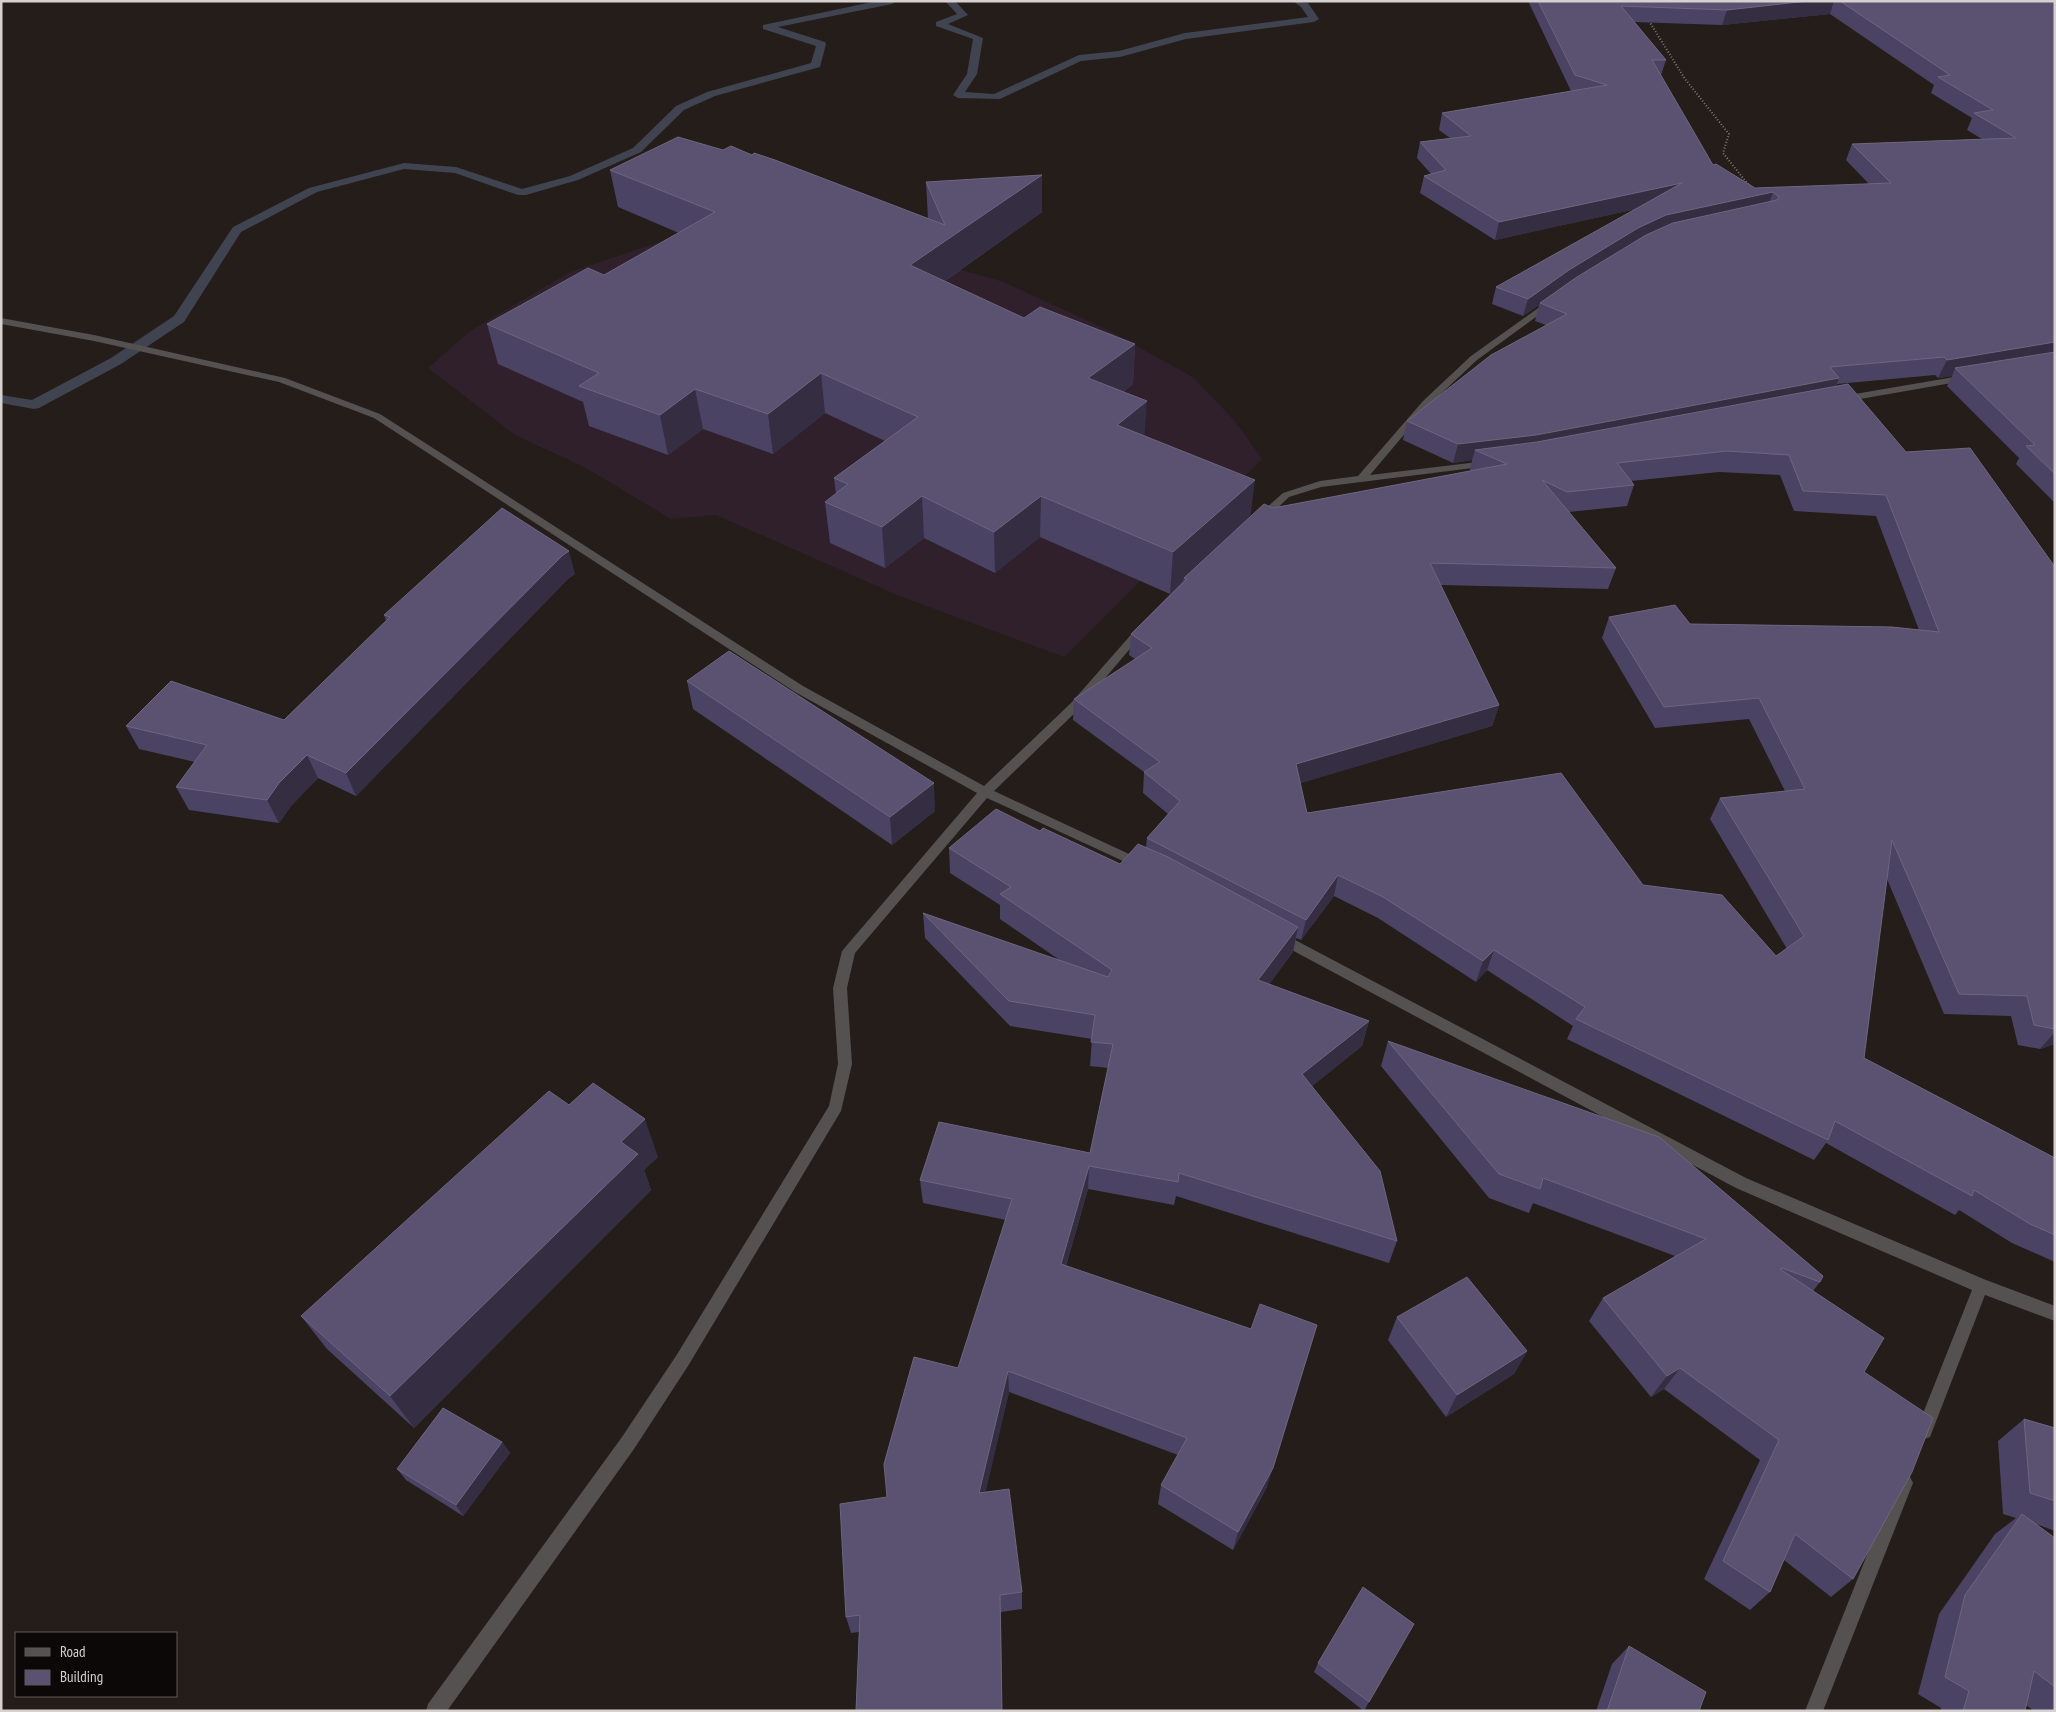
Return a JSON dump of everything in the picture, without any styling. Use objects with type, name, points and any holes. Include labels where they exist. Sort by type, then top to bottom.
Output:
[{"type":"street","points":[[1361,479],[1426,403],[1474,358],[1560,297]]},
{"type":"street","points":[[1,321],[94,338],[282,380],[377,416],[799,689],[985,792],[1152,870]]},
{"type":"street","points":[[1837,400],[1973,377]]},
{"type":"street","points":[[1250,528],[1286,495],[1320,484],[1493,463]]},
{"type":"street","points":[[435,1711],[628,1443],[682,1361],[836,1107],[845,1064],[840,988],[849,951],[985,792],[1075,706],[1150,620]]},
{"type":"street","points":[[1266,930],[1741,1183],[1981,1286],[2055,1314]]},
{"type":"street","points":[[1920,1443],[1981,1286]]},
{"type":"street","points":[[1814,1711],[1909,1470]]},
{"type":"path","points":[[1647,17],[1685,79],[1729,134],[1723,153],[1754,192]]},
{"type":"shaded area","points":[[669,239],[886,249],[1001,281],[1106,329],[1193,377],[1235,421],[1262,459],[1064,657],[897,595],[716,515],[671,519],[586,468],[515,435],[428,368],[470,331],[570,272]]},
{"type":"building","points":[[1538,1],[1808,1],[1727,10],[1621,6],[1666,60],[1652,60],[1713,165],[1716,164],[1755,188],[1891,183],[1852,144],[2016,138],[1974,113],[1993,110],[1938,77],[1950,75],[1840,1],[2055,1],[2055,342],[1947,360],[1944,357],[1830,367],[1839,378],[1536,435],[1458,444],[1407,421],[1491,355],[1567,314],[1540,303],[1577,277],[1646,235],[1673,223],[1777,200],[1779,197],[1773,192],[1666,215],[1638,228],[1569,270],[1528,299],[1496,287],[1682,183],[1499,222],[1424,176],[1446,170],[1420,142],[1471,136],[1442,113],[1607,85],[1575,75]]},
{"type":"building","points":[[678,137],[723,150],[731,146],[752,155],[754,153],[945,225],[926,182],[1042,175],[910,265],[1024,318],[1040,307],[1135,344],[1088,378],[1147,401],[1117,425],[1255,480],[1173,552],[1041,496],[994,532],[922,496],[882,527],[825,502],[848,484],[834,478],[918,417],[821,373],[768,414],[695,389],[660,415],[579,386],[599,373],[487,324],[588,268],[604,275],[715,212],[610,170]]},
{"type":"building","points":[[2055,352],[2055,474],[2026,446],[2035,445],[1955,368]]},
{"type":"building","points":[[1848,384],[1906,452],[1970,448],[2055,567],[2055,1029],[2034,1025],[2027,996],[1959,994],[1892,840],[1864,1058],[2055,1158],[2055,1235],[2030,1224],[1974,1190],[1972,1196],[1835,1121],[1828,1140],[1576,1019],[1585,1007],[1494,950],[1483,961],[1383,897],[1338,875],[1306,920],[1147,838],[1180,801],[1144,772],[1160,762],[1074,699],[1152,648],[1131,634],[1187,579],[1184,578],[1264,504],[1273,508],[1507,464],[1475,450],[1537,442]],"holes":[[[1727,451],[1789,455],[1803,491],[1886,495],[1939,632],[1892,627],[1690,624],[1675,605],[1609,617],[1664,707],[1759,698],[1805,789],[1720,798],[1804,936],[1776,956],[1722,895],[1643,885],[1561,773],[1307,813],[1296,764],[1499,705],[1430,563],[1616,568],[1542,480],[1567,492],[1634,485],[1617,463]]]},
{"type":"building","points":[[502,508],[569,551],[346,773],[307,755],[279,783],[267,800],[176,787],[207,745],[126,726],[171,681],[284,720],[390,617],[384,615]]},
{"type":"building","points":[[729,651],[934,783],[890,817],[687,681]]},
{"type":"building","points":[[996,809],[1040,831],[1043,828],[1120,864],[1138,844],[1168,857],[1298,927],[1258,980],[1369,1021],[1302,1074],[1380,1171],[1397,1241],[1179,1173],[1178,1182],[1089,1166],[1061,1264],[1251,1329],[1260,1304],[1317,1325],[1273,1468],[1238,1532],[1161,1485],[1187,1438],[1008,1371],[979,1493],[1009,1489],[1022,1592],[1000,1595],[1002,1711],[856,1711],[860,1615],[846,1617],[840,1504],[887,1497],[884,1464],[914,1357],[958,1368],[1012,1199],[920,1180],[939,1122],[1090,1153],[1113,1044],[1091,1042],[1095,1015],[1009,1001],[923,913],[1108,977],[1112,970],[1000,894],[1011,887],[949,848]]},
{"type":"building","points":[[1388,1041],[1659,1137],[1823,1276],[1820,1282],[1782,1268],[1780,1269],[1884,1338],[1864,1372],[1933,1418],[1912,1472],[1853,1579],[1795,1534],[1770,1592],[1723,1561],[1779,1440],[1680,1368],[1667,1376],[1603,1298],[1706,1239],[1543,1178],[1540,1189],[1499,1174]]},
{"type":"building","points":[[593,1083],[645,1119],[621,1142],[638,1154],[390,1396],[301,1316],[549,1091],[569,1105]]},
{"type":"building","points":[[1467,1277],[1527,1351],[1457,1395],[1397,1317]]},
{"type":"building","points":[[443,1408],[502,1442],[456,1505],[397,1469]]},
{"type":"building","points":[[2024,1419],[2055,1428],[2055,1501],[2030,1493]]},
{"type":"building","points":[[2022,1514],[2055,1538],[2055,1687],[2034,1671],[2025,1711],[1963,1711],[1969,1691],[1945,1677],[1965,1595]]},
{"type":"building","points":[[1363,1587],[1414,1624],[1369,1702],[1318,1663]]},
{"type":"building","points":[[1629,1646],[1706,1692],[1699,1711],[1607,1711]]},
{"type":"waterway","points":[[1,399],[34,405],[116,361],[179,319],[237,230],[313,190],[404,166],[456,170],[522,193],[574,178],[637,150],[680,108],[711,94],[816,65],[821,44],[766,27],[892,1]]},
{"type":"waterway","points":[[950,1],[963,15],[939,24],[978,38],[972,74],[958,95],[996,97],[1079,58],[1120,54],[1185,36],[1314,19],[1305,5],[1298,1]]}]
